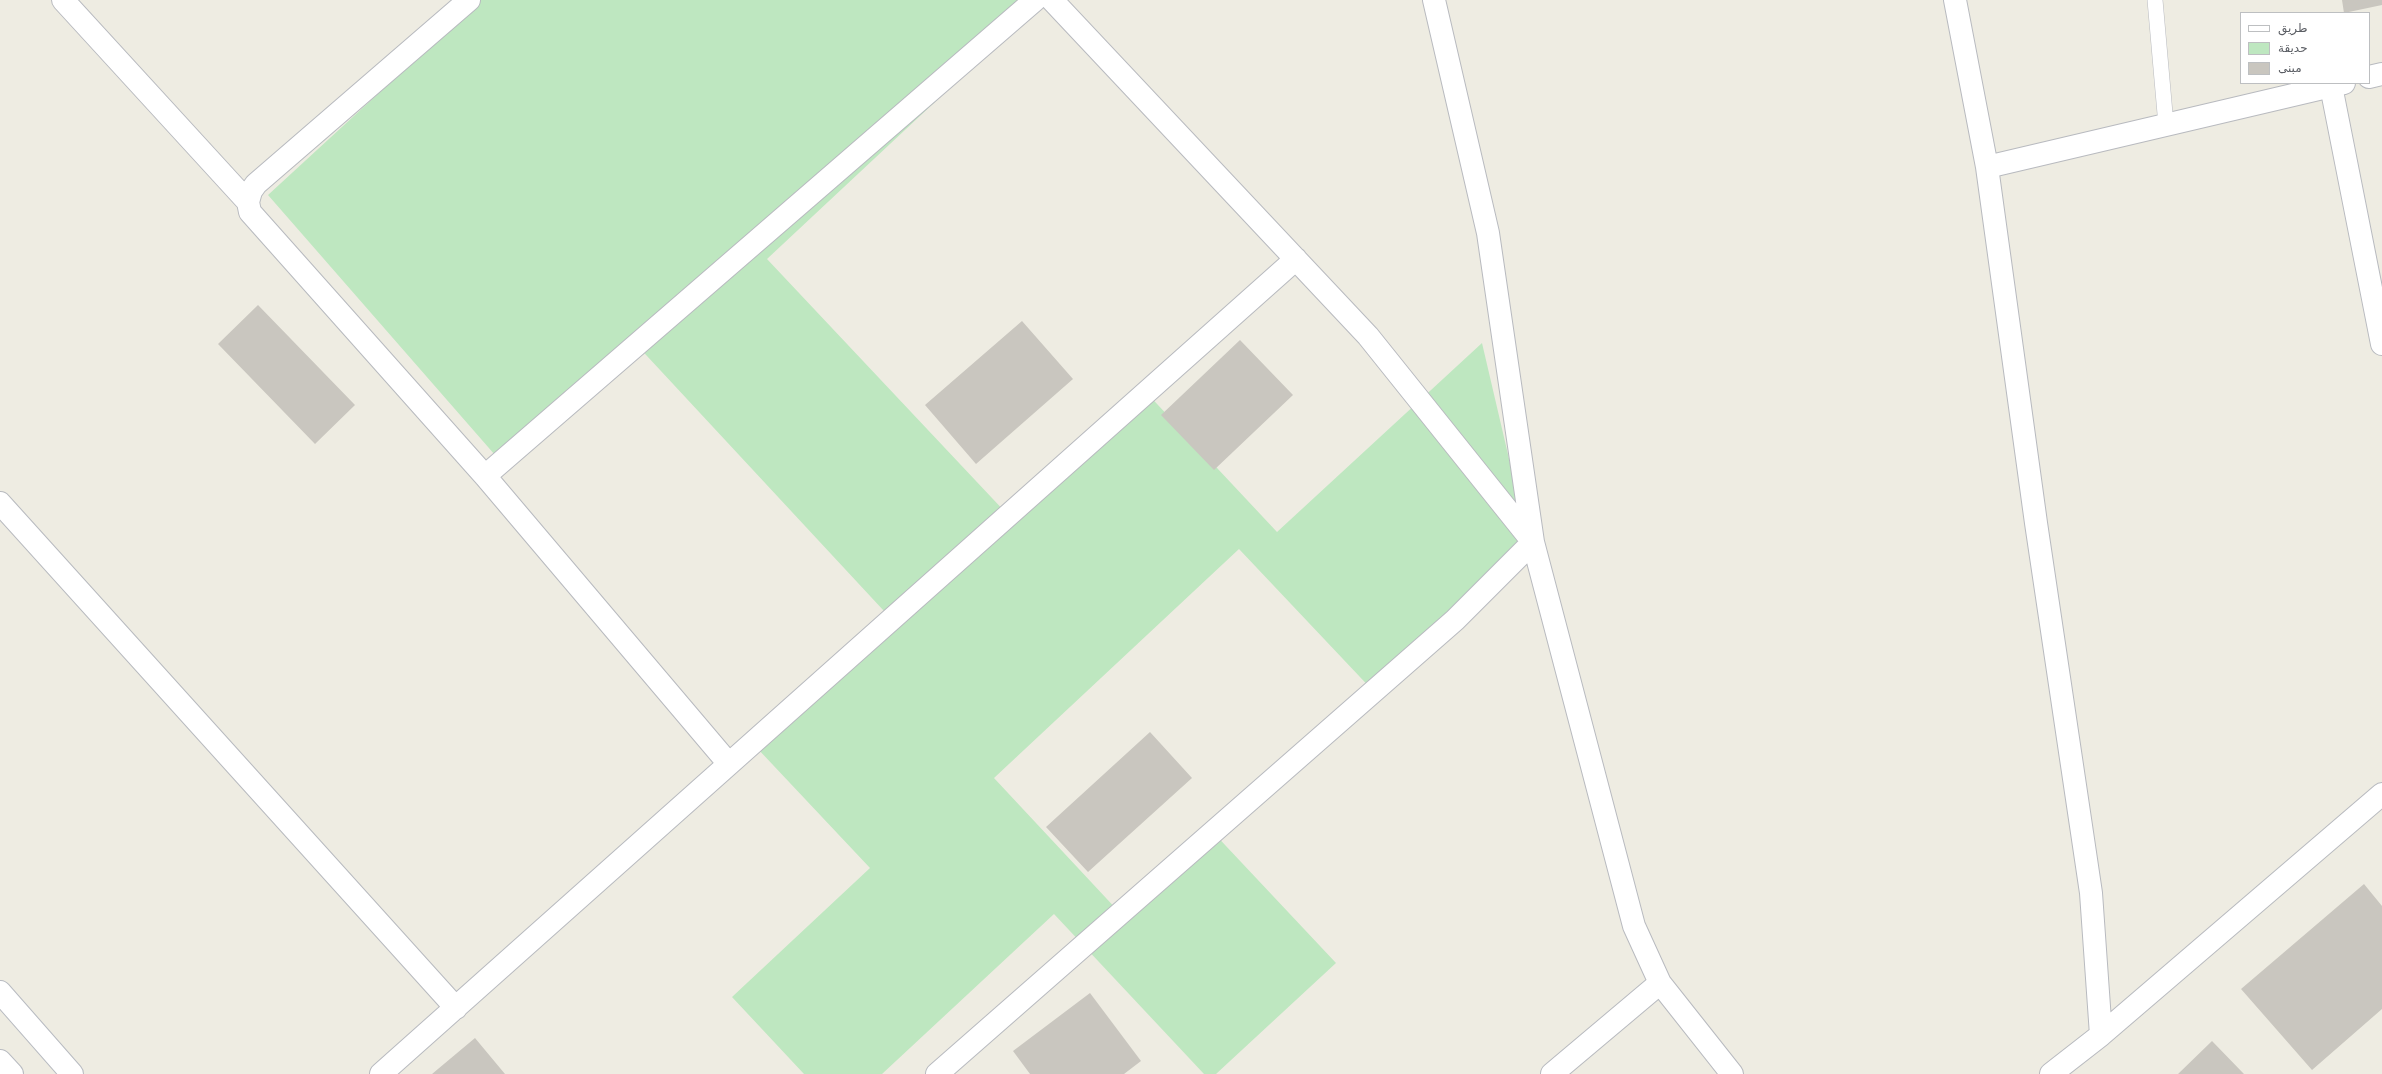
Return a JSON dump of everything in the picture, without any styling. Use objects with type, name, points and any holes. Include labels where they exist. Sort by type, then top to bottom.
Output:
[{"type":"street","points":[[63,0],[248,202]]},
{"type":"street","points":[[469,0],[256,184],[251,191],[248,202],[250,212],[485,476],[729,764]]},
{"type":"street","points":[[485,476],[1035,0]]},
{"type":"street","points":[[1052,0],[1368,336],[1533,542]]},
{"type":"street","points":[[1434,0],[1488,233],[1533,542],[1634,926],[1660,983],[1732,1074]]},
{"type":"street","points":[[1955,0],[1987,167],[2036,523],[2090,893],[2101,1035]]},
{"type":"street","points":[[2370,77],[2382,74]]},
{"type":"street","points":[[1987,167],[2338,84],[2382,344]]},
{"type":"street","points":[[381,1074],[1296,259]]},
{"type":"street","points":[[0,503],[456,1008]]},
{"type":"street","points":[[937,1074],[1455,620],[1533,542]]},
{"type":"street","points":[[2051,1074],[2101,1035],[2382,794]]},
{"type":"street","points":[[1552,1074],[1660,983]]},
{"type":"street","points":[[0,992],[72,1074]]},
{"type":"street","points":[[0,1061],[12,1074]]},
{"type":"lane","points":[[2156,0],[2166,125]]},
{"type":"green space","points":[[480,0],[1044,0],[767,259],[1008,515],[1143,389],[1277,532],[1482,343],[1531,553],[1377,695],[1239,549],[994,778],[1120,913],[1210,829],[1336,963],[1216,1074],[1204,1074],[1054,914],[882,1074],[804,1074],[732,997],[870,868],[757,748],[897,625],[634,342],[502,463],[268,195]]},
{"type":"building","points":[[2342,0],[2382,0],[2382,5],[2344,12]]},
{"type":"building","points":[[258,305],[355,405],[315,444],[218,344]]},
{"type":"building","points":[[1022,321],[1073,379],[976,464],[925,405]]},
{"type":"building","points":[[1240,340],[1293,395],[1214,470],[1161,415]]},
{"type":"building","points":[[1150,732],[1192,778],[1088,872],[1046,827]]},
{"type":"building","points":[[2364,884],[2382,906],[2382,1009],[2312,1070],[2241,989]]},
{"type":"building","points":[[1090,993],[1141,1061],[1124,1074],[1030,1074],[1013,1051]]},
{"type":"building","points":[[475,1038],[505,1074],[432,1074]]},
{"type":"building","points":[[2212,1041],[2244,1074],[2178,1074]]}]
